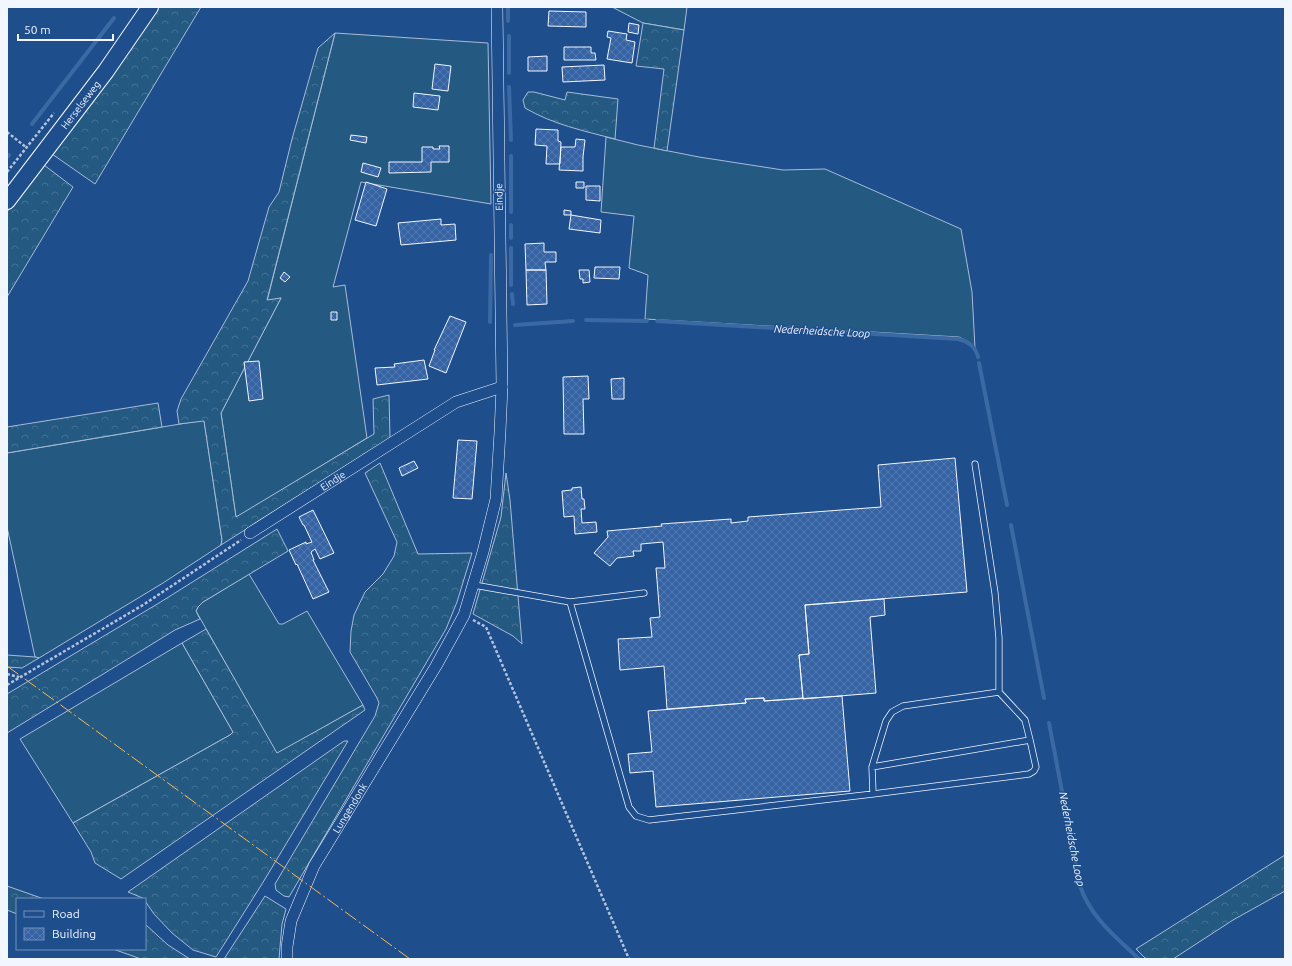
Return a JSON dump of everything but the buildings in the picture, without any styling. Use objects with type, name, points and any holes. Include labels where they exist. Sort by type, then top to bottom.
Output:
[{"type":"street","name":"Herselseweg","points":[[7,201],[106,71],[150,7]]},
{"type":"street","name":"Eindje","points":[[436,666],[464,615],[474,585],[496,499],[502,387],[497,7]]},
{"type":"street","name":"Eindje","points":[[250,533],[456,402],[502,387]]},
{"type":"street","name":"Lungendonk","points":[[287,959],[287,947],[291,921],[314,866],[436,666]]},
{"type":"lane","points":[[570,602],[629,806],[636,816],[649,820],[1029,774],[1034,771],[1036,767],[1025,720],[999,692],[1000,638],[996,600],[975,464]]},
{"type":"lane","points":[[474,585],[570,602],[644,593]]},
{"type":"lane","points":[[873,794],[872,767],[886,721],[892,712],[902,706],[999,692]]},
{"type":"lane","points":[[872,767],[1030,740]]},
{"type":"path","points":[[7,132],[26,147],[7,172]]},
{"type":"path","points":[[7,685],[143,605],[250,533]]},
{"type":"path","points":[[464,615],[486,628],[629,959]]},
{"type":"path","points":[[7,674],[20,677]]},
{"type":"green space","points":[[158,7],[201,7],[95,184],[52,154]]},
{"type":"green space","points":[[612,7],[687,7],[684,30],[643,23]]},
{"type":"green space","points":[[643,23],[684,30],[667,151],[654,148],[664,69],[636,66]]},
{"type":"green space","points":[[335,33],[488,43],[491,204],[361,182],[333,287],[345,285],[367,438],[236,518],[221,413],[281,298],[267,301]]},
{"type":"green space","points":[[335,33],[267,300],[281,298],[221,413],[236,517],[374,434],[373,399],[389,395],[390,438],[221,545],[222,540],[204,421],[179,424],[177,411],[181,399],[248,281],[269,207],[279,192],[292,139],[318,48]]},
{"type":"green space","points":[[528,92],[534,92],[565,100],[567,92],[618,99],[615,139],[568,126],[535,114],[525,108],[523,100]]},
{"type":"green space","points":[[606,137],[699,157],[783,170],[825,169],[961,229],[972,292],[975,348],[969,342],[959,337],[645,319],[648,275],[629,268],[634,216],[601,212]]},
{"type":"green space","points":[[44,165],[73,187],[7,297],[7,212]]},
{"type":"green space","points":[[158,403],[162,427],[7,453],[7,427]]},
{"type":"green space","points":[[204,420],[222,540],[221,545],[163,583],[39,658],[35,657],[7,527],[7,453]]},
{"type":"green space","points":[[380,463],[418,554],[472,553],[457,602],[446,629],[289,897],[284,896],[276,890],[275,884],[375,716],[379,703],[350,652],[351,631],[354,615],[365,592],[383,574],[394,556],[397,542],[365,473]]},
{"type":"green space","points":[[506,473],[510,500],[522,644],[513,636],[473,614],[501,517]]},
{"type":"green space","points":[[277,529],[288,551],[203,602],[196,611],[200,619],[175,630],[7,733],[7,694],[159,603]]},
{"type":"green space","points":[[249,574],[279,624],[283,624],[307,611],[363,705],[277,754],[196,611],[203,602]]},
{"type":"green space","points":[[206,629],[277,753],[363,705],[365,710],[121,879],[95,863],[91,852],[73,823],[233,732],[182,643]]},
{"type":"green space","points":[[182,643],[233,732],[73,823],[20,739]]},
{"type":"green space","points":[[7,655],[39,658],[22,668],[7,667]]},
{"type":"green space","points":[[344,741],[348,741],[216,957],[193,950],[172,933],[154,914],[146,902],[146,898],[128,892]]},
{"type":"green space","points":[[1285,855],[1285,891],[1233,920],[1173,959],[1146,959],[1136,949]]},
{"type":"green space","points":[[7,886],[41,898],[16,898],[16,914],[7,910]]},
{"type":"green space","points":[[265,896],[286,909],[282,924],[279,959],[224,959]]},
{"type":"green space","points":[[146,925],[168,945],[190,959],[141,959],[116,950],[146,950]]},
{"type":"waterway","points":[[508,7],[508,21]]},
{"type":"waterway","points":[[32,124],[114,18]]},
{"type":"waterway","points":[[509,36],[509,73]]},
{"type":"waterway","points":[[509,87],[511,140]]},
{"type":"waterway","points":[[511,156],[511,212]]},
{"type":"waterway","points":[[511,225],[511,238]]},
{"type":"waterway","points":[[511,248],[511,285]]},
{"type":"waterway","points":[[490,322],[491,255]]},
{"type":"waterway","points":[[512,294],[513,304]]},
{"type":"waterway","name":"Nederheidsche Loop","points":[[586,320],[647,321]]},
{"type":"waterway","name":"Nederheidsche Loop","points":[[515,325],[573,321]]},
{"type":"waterway","name":"Nederheidsche Loop","points":[[657,321],[958,339],[971,345],[978,357]]},
{"type":"waterway","name":"Nederheidsche Loop","points":[[979,363],[1007,505]]},
{"type":"waterway","name":"Nederheidsche Loop","points":[[1011,525],[1044,698]]},
{"type":"waterway","name":"Nederheidsche Loop","points":[[1049,723],[1080,886],[1097,917],[1113,935],[1139,959]]},
{"type":"power","points":[[7,666],[410,959]]}]
